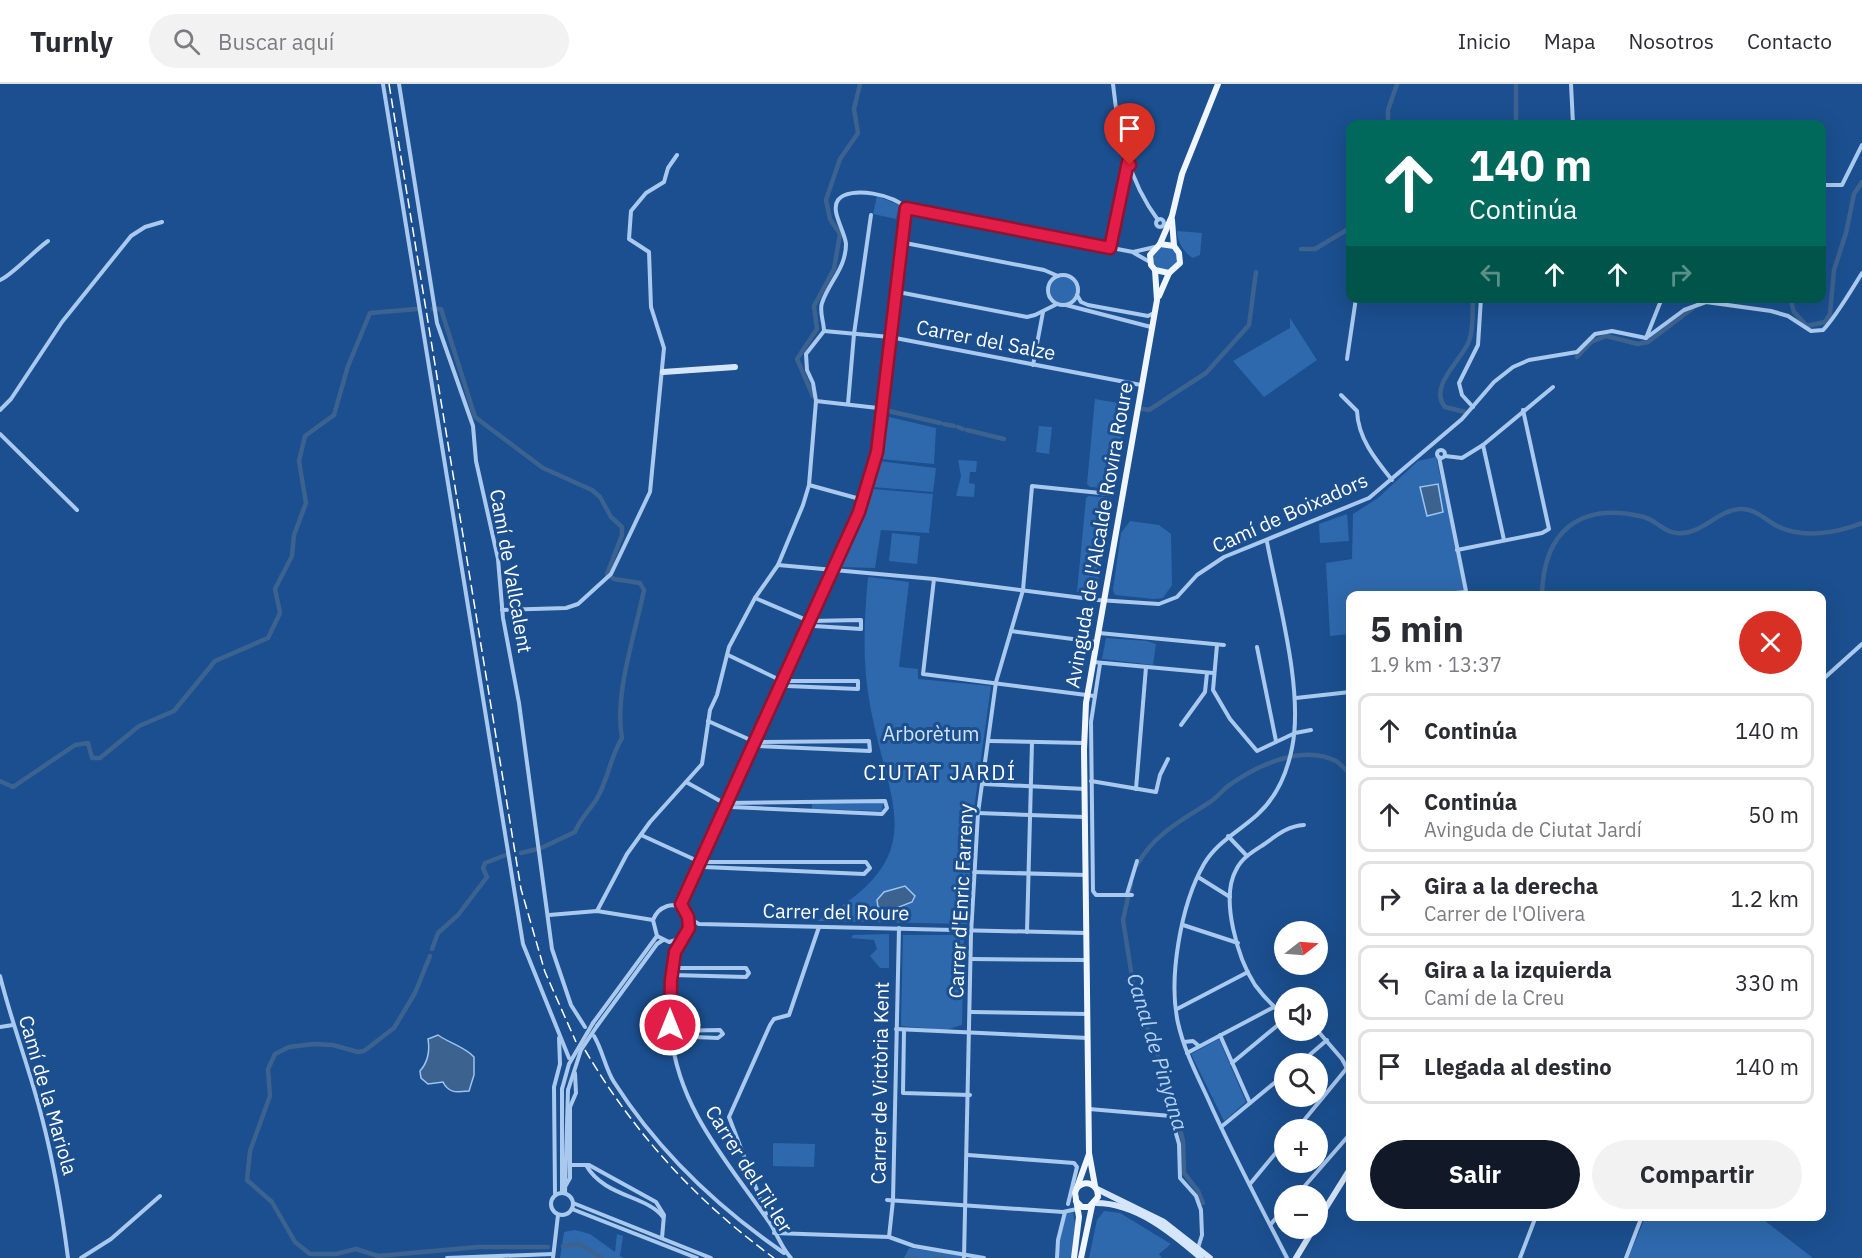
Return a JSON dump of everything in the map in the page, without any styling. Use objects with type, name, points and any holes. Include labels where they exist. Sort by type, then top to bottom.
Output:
[{"type":"main road","points":[[1157,300],[1155,270],[1150,262],[1150,255],[1172,216],[1182,174],[1218,84]]},
{"type":"main road","points":[[1157,300],[1169,273],[1177,268],[1180,261],[1179,253],[1174,246],[1172,216]]},
{"type":"main road","points":[[1157,246],[1174,246]]},
{"type":"main road","points":[[1155,270],[1169,273]]},
{"type":"main road","name":"Avinguda de l'Alcalde Rovira Roure","points":[[1092,1205],[1096,1188],[1089,1153],[1086,888],[1089,876],[1084,743],[1096,663],[1096,642],[1157,300]]},
{"type":"main road","name":"Avinguda de l'Alcalde Rovira Roure","points":[[1076,1190],[1089,1153]]},
{"type":"main road","points":[[1074,1258],[1079,1227],[1076,1190],[1084,1183],[1096,1188]]},
{"type":"main road","points":[[1076,1201],[1092,1205],[1081,1258]]},
{"type":"street","points":[[383,84],[523,944],[568,1059],[560,1064]]},
{"type":"street","name":"Camí de Vallcalent","points":[[399,84],[435,312],[473,426],[476,461],[500,572],[502,610],[519,703],[555,962],[571,1005],[585,1027]]},
{"type":"street","points":[[1113,84],[1117,121],[1128,162],[1158,220]]},
{"type":"street","points":[[1571,84],[1573,120]]},
{"type":"street","points":[[1826,185],[1842,185],[1862,145]]},
{"type":"street","points":[[502,610],[566,608],[578,604],[610,576],[650,492],[664,348],[651,307],[649,252],[629,239],[629,219],[639,200],[664,182],[668,168],[677,156]]},
{"type":"street","points":[[1110,248],[1128,162]]},
{"type":"street","points":[[1125,174],[1133,172]]},
{"type":"street","points":[[597,911],[613,878],[641,835],[702,764],[708,721],[736,631],[778,565],[809,485],[816,401],[813,383],[807,370],[806,354],[824,331],[822,302],[844,261],[844,232],[836,208],[838,200],[854,192],[876,194],[903,204],[906,208],[1133,252],[1150,262]]},
{"type":"street","points":[[675,905],[726,802],[862,500],[879,408],[906,208]]},
{"type":"street","points":[[848,404],[854,334],[871,215]]},
{"type":"street","points":[[0,410],[11,399],[62,322],[131,236],[145,227],[162,222]]},
{"type":"street","points":[[0,280],[6,278],[30,254],[48,242]]},
{"type":"street","points":[[900,242],[1044,270],[1058,276],[1072,278],[1078,286],[1077,295],[1072,302],[1065,305]]},
{"type":"street","points":[[1133,252],[1157,246]]},
{"type":"street","points":[[1708,303],[1771,311],[1788,316],[1811,331],[1823,330],[1862,273]]},
{"type":"street","points":[[1057,304],[1048,292],[1050,282],[1058,276]]},
{"type":"street","points":[[894,291],[1021,316],[1035,315],[1057,304],[1065,305],[1143,322],[1152,327]]},
{"type":"street","points":[[1077,295],[1085,304],[1148,316],[1155,313]]},
{"type":"street","points":[[1347,359],[1355,303]]},
{"type":"street","points":[[1473,407],[1462,395],[1459,383],[1478,345],[1481,303]]},
{"type":"street","points":[[1646,338],[1660,303]]},
{"type":"street","points":[[1646,338],[1684,310],[1703,303]]},
{"type":"street","points":[[1112,316],[1115,310]]},
{"type":"street","points":[[1033,365],[1043,312]]},
{"type":"street","name":"Carrer del Salze","points":[[824,331],[888,337],[1142,385]]},
{"type":"street","name":"Camí de Boixadors","points":[[778,565],[934,579],[1104,600],[1166,603],[1178,597],[1205,568],[1224,557],[1267,542],[1369,498],[1392,480],[1407,463],[1432,446],[1473,407],[1494,382],[1513,367],[1529,360],[1576,352],[1596,334],[1612,331],[1646,338]]},
{"type":"street","points":[[663,372],[735,367]]},
{"type":"street","points":[[1439,457],[1462,458],[1483,445],[1553,387]]},
{"type":"street","points":[[1341,395],[1357,411],[1358,428],[1368,447],[1392,480]]},
{"type":"street","points":[[816,401],[879,408]]},
{"type":"street","points":[[1457,550],[1542,533],[1549,529],[1523,410]]},
{"type":"street","points":[[0,434],[77,510]]},
{"type":"street","points":[[1483,445],[1504,540]]},
{"type":"street","points":[[1432,446],[1438,451],[1466,591]]},
{"type":"street","points":[[1438,451],[1443,450],[1445,456]]},
{"type":"street","points":[[809,485],[862,500]]},
{"type":"street","name":"Carrer d'Enric Farreny","points":[[964,1256],[970,1095],[971,959],[978,813],[990,741],[996,682],[1023,590],[1032,486],[1110,494]]},
{"type":"street","points":[[1267,542],[1296,698],[1295,733],[1290,758],[1279,788],[1270,802],[1216,847],[1198,877],[1183,925],[1175,985],[1176,1009],[1187,1053],[1221,1127],[1287,1258]]},
{"type":"street","points":[[934,579],[923,674],[1091,695]]},
{"type":"street","points":[[755,598],[808,621],[814,626],[861,629],[861,620],[808,621]]},
{"type":"street","points":[[1011,631],[1096,642]]},
{"type":"street","points":[[1098,633],[1224,645]]},
{"type":"street","points":[[1826,676],[1862,644]]},
{"type":"street","points":[[1217,645],[1213,690],[1230,719],[1257,751],[1295,733],[1311,730]]},
{"type":"street","points":[[1257,648],[1276,741]]},
{"type":"street","points":[[728,655],[781,680],[787,686],[858,689],[858,681],[781,680]]},
{"type":"street","points":[[1096,663],[1213,673]]},
{"type":"street","points":[[1136,789],[1146,668]]},
{"type":"street","points":[[1181,725],[1205,692],[1207,673]]},
{"type":"street","points":[[1296,698],[1346,692]]},
{"type":"street","name":"Avinguda de l'Alcalde Rovira Roure","points":[[1091,695],[1089,876],[1093,892],[1096,895],[1130,894],[1137,861]]},
{"type":"street","points":[[708,721],[753,741],[869,741],[871,746],[870,751],[758,747],[753,741]]},
{"type":"street","points":[[818,740],[818,748]]},
{"type":"street","points":[[990,741],[1084,743]]},
{"type":"street","points":[[1027,932],[1032,742]]},
{"type":"street","points":[[1091,781],[1156,792],[1160,775],[1168,759]]},
{"type":"street","name":"Avinguda de l'Alcalde Rovira Roure","points":[[1085,776],[1091,763]]},
{"type":"street","points":[[686,782],[726,802],[731,807],[882,814],[886,808],[885,801],[726,802]]},
{"type":"street","points":[[983,784],[1085,789]]},
{"type":"street","points":[[806,801],[806,810]]},
{"type":"street","points":[[978,813],[1085,817]]},
{"type":"street","points":[[1187,1053],[1274,1007],[1248,972],[1231,917],[1230,897],[1235,872],[1247,856],[1293,825],[1304,825]]},
{"type":"street","points":[[641,835],[698,861],[705,867],[864,874],[870,868],[866,861],[783,863],[698,861]]},
{"type":"street","points":[[1228,836],[1247,856]]},
{"type":"street","points":[[698,861],[681,904],[688,917],[699,924]]},
{"type":"street","points":[[783,863],[784,870]]},
{"type":"street","points":[[974,872],[1089,876]]},
{"type":"street","points":[[1198,877],[1230,897]]},
{"type":"street","points":[[653,920],[663,907],[675,905],[683,910]]},
{"type":"street","points":[[549,915],[597,911],[653,920]]},
{"type":"street","points":[[653,920],[657,936],[669,942],[683,938],[689,928],[688,917]]},
{"type":"street","name":"Carrer del Roure","points":[[689,928],[699,924],[1086,933]]},
{"type":"street","points":[[1183,925],[1238,943]]},
{"type":"street","points":[[792,1234],[770,1223],[729,1117],[770,1025],[774,1019],[789,1015],[819,927]]},
{"type":"street","name":"Carrer de Victòria Kent","points":[[889,1237],[893,1200],[899,928]]},
{"type":"street","points":[[657,936],[569,1064],[565,1089],[563,1193],[573,1203],[711,1258]]},
{"type":"street","name":"Carrer del Til·ler","points":[[683,938],[675,952],[672,975],[671,1031],[680,1077],[710,1141],[770,1223],[778,1241],[790,1257]]},
{"type":"street","points":[[595,1024],[657,944],[663,940]]},
{"type":"street","points":[[669,942],[675,952]]},
{"type":"street","points":[[971,959],[1087,960]]},
{"type":"street","points":[[672,975],[746,977],[749,974],[746,968],[673,968]]},
{"type":"street","points":[[1176,1009],[1248,972]]},
{"type":"street","name":"Camí de la Mariola","points":[[0,976],[45,1128],[58,1186],[68,1258]]},
{"type":"street","points":[[971,1012],[1087,1014]]},
{"type":"street","points":[[0,1027],[13,1025]]},
{"type":"street","points":[[1232,1063],[1274,1028]]},
{"type":"street","points":[[556,1029],[560,1064],[554,1088],[555,1194],[550,1204],[552,1210],[558,1215],[566,1214],[572,1209],[573,1203]]},
{"type":"street","points":[[896,1029],[1088,1038]]},
{"type":"street","points":[[671,1031],[720,1030],[723,1034],[718,1038],[672,1036]]},
{"type":"street","name":"Carrer de Victòria Kent","points":[[904,1031],[903,1093],[970,1095]]},
{"type":"street","points":[[1220,1035],[1250,1103]]},
{"type":"street","points":[[594,1036],[612,1078],[656,1139],[706,1192],[763,1239],[790,1257]]},
{"type":"street","points":[[1184,1042],[1193,1041],[1199,1046]]},
{"type":"street","points":[[1312,1053],[1326,1041]]},
{"type":"street","points":[[1328,1041],[1346,1067]]},
{"type":"street","points":[[1305,1119],[1346,1069]]},
{"type":"street","points":[[563,1193],[570,1178],[570,1107],[576,1093],[575,1073]]},
{"type":"street","points":[[1221,1127],[1274,1084]]},
{"type":"street","points":[[565,1089],[566,1185]]},
{"type":"street","points":[[1089,1109],[1170,1114],[1179,1144],[1180,1178],[1196,1196],[1201,1210],[1202,1235],[1198,1248]]},
{"type":"street","points":[[1306,1185],[1346,1139]]},
{"type":"street","points":[[968,1155],[1074,1163],[1077,1167],[1068,1204]]},
{"type":"street","points":[[1250,1184],[1274,1155]]},
{"type":"street","points":[[570,1165],[586,1165],[653,1200],[663,1211],[665,1219],[662,1238]]},
{"type":"street","points":[[586,1165],[607,1186],[660,1212],[665,1219]]},
{"type":"street","points":[[1328,1204],[1346,1175]]},
{"type":"street","points":[[1096,1188],[1164,1222],[1210,1258]]},
{"type":"street","points":[[1057,1258],[1058,1240],[1065,1211],[1076,1190]]},
{"type":"street","points":[[555,1194],[563,1193]]},
{"type":"street","points":[[81,1258],[111,1239],[160,1196]]},
{"type":"street","points":[[886,1200],[1065,1211],[1092,1205],[1118,1204],[1178,1238],[1201,1258]]},
{"type":"street","points":[[572,1209],[697,1258]]},
{"type":"street","points":[[447,1258],[553,1256],[558,1215]]},
{"type":"street","points":[[1270,1225],[1274,1220]]},
{"type":"street","points":[[1520,1258],[1534,1221]]},
{"type":"street","points":[[1626,1258],[1640,1221]]},
{"type":"street","points":[[763,1239],[774,1232],[889,1237],[914,1246],[984,1258]]},
{"type":"street","points":[[778,1241],[783,1235],[792,1234]]},
{"type":"street","points":[[1296,1258],[1307,1239]]},
{"type":"green space","points":[[877,196],[899,205],[896,219],[873,214]]},
{"type":"green space","points":[[1177,231],[1202,233],[1200,255],[1193,258],[1184,250]]},
{"type":"green space","points":[[1165,246],[1174,249],[1177,258],[1174,267],[1165,270],[1156,267],[1153,258],[1156,249]]},
{"type":"green space","points":[[1063,277],[1072,281],[1076,290],[1072,299],[1063,303],[1054,299],[1050,290],[1054,281]]},
{"type":"green space","points":[[1290,318],[1317,360],[1264,397],[1233,361],[1290,328]]},
{"type":"green space","points":[[1095,399],[1118,403],[1125,411],[1115,489],[1090,487],[1087,484]]},
{"type":"green space","points":[[889,417],[936,428],[934,464],[881,459]]},
{"type":"green space","points":[[1039,426],[1052,427],[1049,454],[1036,452]]},
{"type":"green space","points":[[1436,457],[1466,591],[1346,591],[1346,634],[1330,636],[1326,563],[1352,559],[1353,514],[1378,498],[1418,461]]},
{"type":"green space","points":[[958,460],[977,461],[976,472],[970,472],[969,483],[975,484],[974,497],[956,496],[961,476]]},
{"type":"green space","points":[[878,461],[936,468],[933,492],[872,487]]},
{"type":"green space","points":[[873,489],[933,494],[929,533],[881,530],[875,568],[841,567]]},
{"type":"green space","points":[[1089,496],[1111,498],[1096,595],[1077,592],[1086,498]]},
{"type":"green space","points":[[1347,514],[1349,541],[1320,543],[1319,524]]},
{"type":"green space","points":[[1130,521],[1159,525],[1171,534],[1172,585],[1163,598],[1115,595],[1113,590],[1121,533]]},
{"type":"green space","points":[[892,533],[920,536],[917,564],[889,561]]},
{"type":"green space","name":"Arborètum","points":[[868,577],[909,582],[899,667],[918,669],[918,679],[991,686],[973,816],[967,924],[817,921],[854,897],[877,874],[890,851],[894,827],[892,801],[870,705],[866,673],[865,625]]},
{"type":"green space","points":[[1106,638],[1147,641],[1156,644],[1153,665],[1102,659]]},
{"type":"green space","points":[[812,803],[883,803],[882,811],[812,809]]},
{"type":"green space","points":[[889,934],[889,968],[880,968],[870,956],[877,949],[874,940],[851,938],[853,935]]},
{"type":"green space","points":[[903,935],[964,935],[962,1025],[946,1030],[901,1026]]},
{"type":"green space","points":[[1219,1039],[1246,1102],[1224,1121],[1191,1054]]},
{"type":"green space","points":[[773,1143],[815,1144],[814,1167],[773,1166]]},
{"type":"green space","points":[[1104,1211],[1120,1213],[1171,1244],[1159,1254],[1162,1258],[1089,1258],[1097,1220]]},
{"type":"green space","points":[[1073,1212],[1076,1229],[1072,1258],[1058,1258],[1059,1238],[1065,1214]]},
{"type":"green space","points":[[1644,1221],[1765,1221],[1813,1258],[1628,1258]]},
{"type":"green space","points":[[575,1230],[590,1234],[615,1252],[617,1234],[623,1236],[620,1256],[624,1258],[560,1258],[564,1232]]},
{"type":"green space","points":[[909,1248],[963,1255],[962,1258],[904,1258]]},
{"type":"shaded area","points":[[1438,484],[1443,512],[1427,516],[1420,487]]},
{"type":"shaded area","points":[[905,886],[915,896],[912,902],[889,911],[878,907],[877,900],[884,892]]},
{"type":"shaded area","points":[[438,1035],[466,1050],[474,1057],[474,1075],[469,1091],[448,1089],[443,1082],[428,1084],[421,1078],[420,1071],[428,1056],[428,1039]]},
{"type":"waterway","name":"Canal de Pinyana","points":[[813,396],[797,359],[817,329],[814,306],[834,269],[840,234],[830,219],[826,200],[840,159],[858,133],[854,109],[860,84]]},
{"type":"waterway","name":"Canal de Pinyana","points":[[1388,120],[1388,110],[1397,84]]},
{"type":"waterway","name":"Canal de Pinyana","points":[[1516,84],[1516,120]]},
{"type":"waterway","name":"Canal de Pinyana","points":[[1791,303],[1794,312],[1807,326],[1825,322],[1830,314],[1834,270],[1846,233],[1854,194],[1862,182]]},
{"type":"waterway","name":"Canal de Pinyana","points":[[1301,249],[1315,249],[1346,230]]},
{"type":"waterway","name":"Canal de Pinyana","points":[[1143,409],[1149,410],[1206,373],[1249,325],[1256,272]]},
{"type":"waterway","name":"Canal de Pinyana","points":[[1465,412],[1445,407],[1441,399],[1441,390],[1443,382],[1471,336],[1473,303]]},
{"type":"waterway","name":"Canal de Pinyana","points":[[1577,357],[1591,342],[1606,336],[1638,344],[1648,342],[1693,308]]},
{"type":"waterway","name":"Canal de Pinyana","points":[[0,781],[13,787],[75,745],[88,743],[92,758],[100,758],[139,726],[174,711],[215,661],[268,638],[280,613],[275,589],[292,556],[294,535],[306,503],[299,461],[305,436],[334,415],[348,366],[370,313],[417,309]]},
{"type":"waterway","name":"Canal de Pinyana","points":[[433,309],[441,309],[475,417],[543,468],[592,490],[600,497],[611,517],[622,527],[622,535],[607,574],[614,579],[640,583],[644,590],[623,684],[620,721],[622,738],[596,800],[575,832],[541,848]]},
{"type":"waterway","name":"Canal de Pinyana","points":[[889,411],[940,423]]},
{"type":"waterway","name":"Canal de Pinyana","points":[[944,424],[954,426]]},
{"type":"waterway","name":"Canal de Pinyana","points":[[958,427],[963,429]]},
{"type":"waterway","name":"Canal de Pinyana","points":[[967,430],[1004,439]]},
{"type":"waterway","name":"Canal de Pinyana","points":[[1542,591],[1549,554],[1558,538],[1569,526],[1601,513],[1621,513],[1644,517],[1677,533],[1694,531],[1732,510],[1740,509],[1755,512],[1777,526],[1797,532],[1830,532],[1862,523]]},
{"type":"waterway","name":"Canal de Pinyana","points":[[1137,865],[1144,854],[1169,829],[1213,800],[1231,784],[1267,764],[1281,759],[1309,755],[1323,756],[1336,761],[1346,770]]},
{"type":"waterway","name":"Canal de Pinyana","points":[[521,853],[538,849]]},
{"type":"waterway","name":"Canal de Pinyana","points":[[432,949],[438,933],[458,915],[487,877],[483,868],[485,863],[506,855]]},
{"type":"waterway","name":"Canal de Pinyana","points":[[1131,884],[1123,920],[1135,996],[1168,1082],[1183,1141],[1184,1173],[1198,1191],[1203,1203]]},
{"type":"waterway","name":"Canal de Pinyana","points":[[430,956],[415,993],[394,1028],[364,1051],[358,1052],[333,1045],[314,1044],[289,1047],[275,1054],[268,1069],[270,1096],[250,1151],[247,1180],[272,1202],[295,1242],[310,1254],[336,1254],[356,1249],[378,1256],[478,1247],[548,1247]]},
{"type":"waterway","name":"Canal de Pinyana","points":[[563,1246],[579,1244],[602,1258]]},
{"type":"waterway","name":"Canal de Pinyana","points":[[909,1258],[915,1258]]},
{"type":"waterway","name":"Canal de Pinyana","points":[[936,1258],[943,1258]]},
{"type":"railway","points":[[389,84],[521,889],[545,972],[576,1042]]},
{"type":"railway","points":[[585,1050],[624,1110],[669,1164],[718,1213],[774,1258]]},
{"type":"district","name":"CIUTAT JARDÍ","points":[[940,773]]},
{"type":"route","points":[[670,1025],[671,980],[675,952],[678,943],[687,933],[690,922],[681,904],[859,512],[874,463],[904,211],[908,208],[1110,248],[1128,162],[1130,165]]}]
